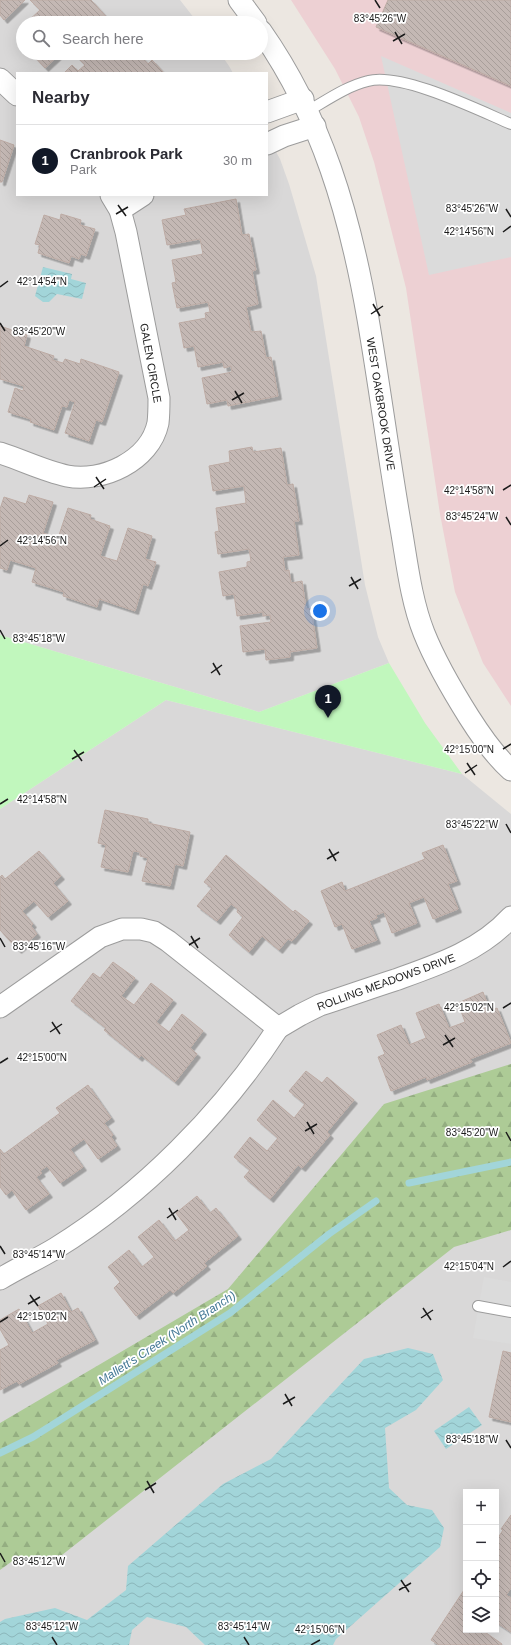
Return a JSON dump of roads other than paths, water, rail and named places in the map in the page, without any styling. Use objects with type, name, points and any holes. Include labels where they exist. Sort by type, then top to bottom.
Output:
[{"type":"street","points":[[239,0],[251,16]]},
{"type":"street","name":"WEST OAKBROOK DRIVE","points":[[268,40],[276,52],[308,112],[336,181],[353,245],[368,319],[410,579],[424,632],[448,684],[478,732],[511,770]]},
{"type":"street","points":[[0,79],[16,94]]},
{"type":"street","points":[[268,112],[308,112]]},
{"type":"street","points":[[268,144],[284,136],[308,112]]},
{"type":"street","points":[[116,202],[139,196]]},
{"type":"street","name":"GALEN CIRCLE","points":[[0,453],[67,476],[88,478],[122,467],[132,461],[148,444],[158,423],[159,398],[126,232],[116,202]]},
{"type":"street","name":"ROLLING MEADOWS DRIVE","points":[[0,1279],[56,1248],[113,1207],[163,1164],[200,1128],[256,1062],[278,1028],[320,1005],[456,957],[482,942],[501,928],[511,917]]},
{"type":"street","points":[[0,1007],[100,937],[122,929],[141,929],[154,932],[168,941],[278,1028]]},
{"type":"lane","points":[[308,112],[356,85],[370,80],[393,79],[416,86],[511,124]]},
{"type":"lane","points":[[478,1306],[511,1312]]},
{"type":"water","points":[[43,267],[72,274],[71,279],[86,283],[82,299],[57,294],[49,302],[43,302],[35,296]]},
{"type":"water","points":[[408,1348],[433,1354],[443,1380],[416,1410],[385,1428],[389,1488],[407,1505],[432,1510],[444,1528],[440,1547],[336,1639],[333,1645],[205,1645],[186,1627],[147,1617],[132,1630],[129,1645],[0,1645],[0,1622],[5,1619],[55,1608],[87,1620],[126,1590],[128,1566],[223,1484],[271,1459],[364,1359]]},
{"type":"water","points":[[469,1407],[482,1425],[446,1449],[434,1431]]},
{"type":"waterway","name":"Mallett's Creek (North Branch)","points":[[409,1183],[511,1162]]},
{"type":"waterway","name":"Mallett's Creek (North Branch)","points":[[0,1453],[33,1437],[230,1313],[329,1234],[376,1201]]},
{"type":"place","name":"Cranbrook Park","points":[[328,718]]}]
